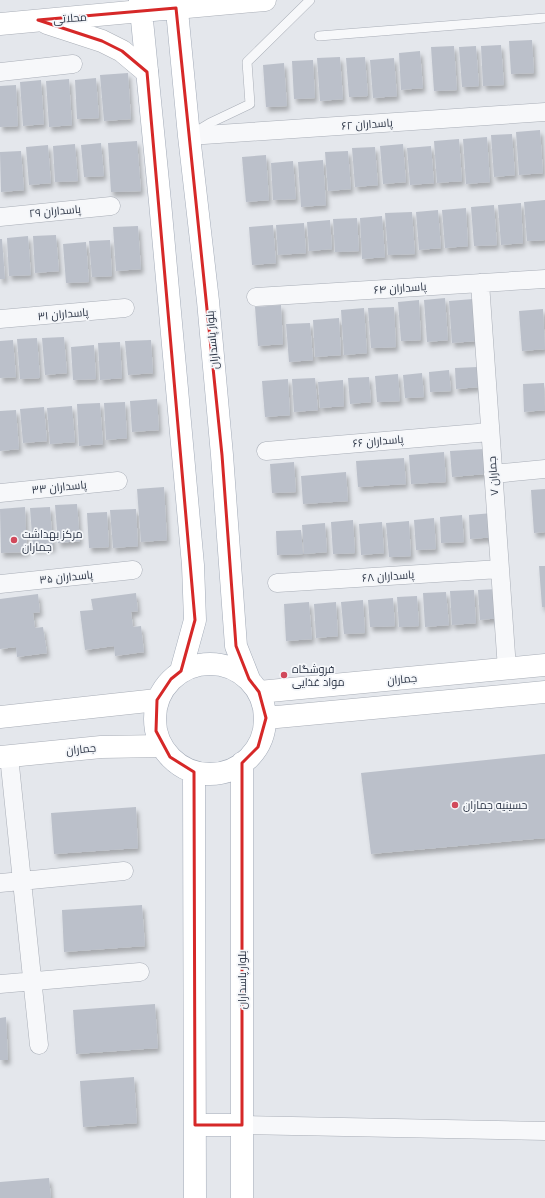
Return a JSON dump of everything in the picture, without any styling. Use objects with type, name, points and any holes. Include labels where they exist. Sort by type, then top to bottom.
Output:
[{"type":"main road","points":[[176,4],[265,0]]},
{"type":"main road","name":"محلاتی","points":[[0,24],[140,5],[176,4]]},
{"type":"main road","name":"بلوار پاسداران","points":[[176,4],[189,136],[208,301],[222,455],[236,646],[254,685]]},
{"type":"main road","points":[[140,5],[160,202],[193,565],[195,620],[181,671]]},
{"type":"main road","points":[[38,20],[102,41],[122,51],[147,72]]},
{"type":"main road","points":[[198,664],[217,664],[235,669],[254,685],[264,705],[266,718],[264,733],[258,747],[248,759],[236,768],[223,773],[208,774],[194,772],[181,766],[170,757],[161,746],[156,731],[154,716],[157,700],[171,679],[181,671],[198,664]]},
{"type":"main road","name":"جماران","points":[[254,685],[507,669],[545,665]]},
{"type":"main road","points":[[266,718],[545,692]]},
{"type":"main road","points":[[0,718],[157,700]]},
{"type":"main road","name":"جماران","points":[[5,757],[101,747],[161,746]]},
{"type":"main road","name":"بلوار پاسداران","points":[[242,763],[242,1198]]},
{"type":"main road","points":[[194,772],[195,1198]]},
{"type":"main road","points":[[195,1125],[242,1125]]},
{"type":"street","points":[[0,72],[72,64]]},
{"type":"street","name":"پاسداران ۶۲","points":[[189,136],[545,112]]},
{"type":"street","name":"پاسداران ۲۹","points":[[0,217],[111,206]]},
{"type":"street","name":"پاسداران ۶۴","points":[[256,297],[545,279]]},
{"type":"street","name":"جماران ۷","points":[[480,283],[507,669]]},
{"type":"street","name":"پاسداران ۳۱","points":[[0,319],[125,308]]},
{"type":"street","name":"پاسداران ۶۶","points":[[266,451],[490,432]]},
{"type":"street","points":[[493,474],[545,469]]},
{"type":"street","name":"پاسداران ۳۳","points":[[0,493],[118,481]]},
{"type":"street","name":"پاسداران ۶۸","points":[[277,584],[500,569]]},
{"type":"street","name":"پاسداران ۳۵","points":[[0,584],[132,570]]},
{"type":"street","points":[[5,757],[22,881],[39,1045]]},
{"type":"street","points":[[0,883],[124,871]]},
{"type":"street","points":[[0,984],[140,972]]},
{"type":"street","points":[[242,1125],[545,1131]]},
{"type":"lane","points":[[189,136],[210,123],[250,104],[247,62],[310,0]]},
{"type":"lane","points":[[319,36],[545,18]]},
{"type":"highlighted area","points":[[176,8],[222,455],[236,646],[249,679],[259,692],[266,718],[258,747],[242,763],[242,1125],[195,1125],[194,772],[170,757],[156,731],[157,700],[171,679],[181,671],[195,620],[147,72],[122,51],[102,41],[38,20]]},
{"type":"building","points":[[532,40],[534,73],[511,74],[509,41]]},
{"type":"building","points":[[501,45],[504,85],[483,86],[481,46]]},
{"type":"building","points":[[454,46],[457,90],[434,91],[431,47]]},
{"type":"building","points":[[476,46],[479,86],[462,87],[459,47]]},
{"type":"building","points":[[420,51],[423,88],[401,90],[399,53]]},
{"type":"building","points":[[340,57],[343,99],[320,101],[317,58]]},
{"type":"building","points":[[365,57],[368,96],[349,97],[346,58]]},
{"type":"building","points":[[394,58],[397,96],[373,98],[370,60]]},
{"type":"building","points":[[313,60],[315,98],[294,99],[292,61]]},
{"type":"building","points":[[284,63],[287,106],[266,107],[263,65]]},
{"type":"building","points":[[128,73],[131,119],[104,121],[100,75]]},
{"type":"building","points":[[96,78],[99,118],[77,119],[75,80]]},
{"type":"building","points":[[69,79],[72,125],[49,127],[46,81]]},
{"type":"building","points":[[41,80],[44,124],[23,126],[20,82]]},
{"type":"building","points":[[16,85],[18,126],[0,127],[0,86]]},
{"type":"building","points":[[540,130],[543,173],[519,175],[516,132]]},
{"type":"building","points":[[512,134],[515,175],[494,177],[491,135]]},
{"type":"building","points":[[487,137],[490,182],[466,184],[463,139]]},
{"type":"building","points":[[459,139],[462,181],[437,183],[434,141]]},
{"type":"building","points":[[137,141],[141,191],[111,192],[108,143]]},
{"type":"building","points":[[101,143],[104,176],[84,177],[81,145]]},
{"type":"building","points":[[75,144],[78,181],[55,182],[53,146]]},
{"type":"building","points":[[403,144],[406,182],[383,184],[380,146]]},
{"type":"building","points":[[48,145],[51,183],[29,185],[26,147]]},
{"type":"building","points":[[431,146],[434,183],[410,185],[407,148]]},
{"type":"building","points":[[375,147],[378,185],[355,187],[352,148]]},
{"type":"building","points":[[21,151],[24,190],[1,192],[0,152]]},
{"type":"building","points":[[348,151],[351,189],[328,191],[325,152]]},
{"type":"building","points":[[266,155],[269,200],[246,202],[242,157]]},
{"type":"building","points":[[323,160],[326,205],[301,207],[298,162]]},
{"type":"building","points":[[293,161],[296,199],[273,200],[271,163]]},
{"type":"building","points":[[545,200],[545,240],[527,241],[524,202]]},
{"type":"building","points":[[521,203],[523,243],[501,245],[498,205]]},
{"type":"building","points":[[494,205],[497,245],[474,246],[471,207]]},
{"type":"building","points":[[466,208],[468,246],[445,248],[442,210]]},
{"type":"building","points":[[438,210],[441,248],[419,250],[416,212]]},
{"type":"building","points":[[412,212],[415,254],[388,255],[385,213]]},
{"type":"building","points":[[382,216],[385,257],[362,259],[360,218]]},
{"type":"building","points":[[357,218],[359,251],[335,252],[333,219]]},
{"type":"building","points":[[330,220],[332,249],[309,251],[307,222]]},
{"type":"building","points":[[304,223],[306,253],[278,255],[276,225]]},
{"type":"building","points":[[273,225],[276,263],[252,265],[249,227]]},
{"type":"building","points":[[138,226],[141,269],[116,271],[113,227]]},
{"type":"building","points":[[56,235],[59,271],[35,273],[33,236]]},
{"type":"building","points":[[28,236],[31,275],[9,276],[7,238]]},
{"type":"building","points":[[0,239],[2,239],[5,279],[0,279]]},
{"type":"building","points":[[110,240],[112,276],[92,277],[89,241]]},
{"type":"building","points":[[86,242],[89,282],[66,283],[63,244]]},
{"type":"building","points":[[445,298],[448,340],[427,342],[424,300]]},
{"type":"building","points":[[473,299],[476,341],[452,343],[449,301]]},
{"type":"building","points":[[419,300],[421,340],[401,341],[398,302]]},
{"type":"building","points":[[281,305],[283,344],[258,346],[255,307]]},
{"type":"building","points":[[394,307],[396,347],[371,348],[368,308]]},
{"type":"building","points":[[364,308],[367,353],[344,355],[341,310]]},
{"type":"building","points":[[543,309],[545,349],[522,351],[519,311]]},
{"type":"building","points":[[339,318],[341,355],[315,357],[313,320]]},
{"type":"building","points":[[310,323],[313,360],[289,362],[286,324]]},
{"type":"building","points":[[64,337],[67,373],[45,375],[42,338]]},
{"type":"building","points":[[37,338],[40,378],[20,379],[17,339]]},
{"type":"building","points":[[13,340],[16,377],[0,378],[0,341]]},
{"type":"building","points":[[151,340],[153,373],[128,375],[125,341]]},
{"type":"building","points":[[120,342],[122,378],[100,380],[98,343]]},
{"type":"building","points":[[94,345],[96,379],[73,380],[71,347]]},
{"type":"building","points":[[478,367],[479,387],[456,389],[455,368]]},
{"type":"building","points":[[449,370],[451,391],[430,392],[429,372]]},
{"type":"building","points":[[422,373],[424,397],[405,398],[403,375]]},
{"type":"building","points":[[398,374],[400,401],[377,402],[375,376]]},
{"type":"building","points":[[369,377],[371,402],[350,404],[348,378]]},
{"type":"building","points":[[315,378],[318,410],[294,412],[292,379]]},
{"type":"building","points":[[288,379],[290,415],[265,417],[262,381]]},
{"type":"building","points":[[343,380],[344,406],[320,408],[318,382]]},
{"type":"building","points":[[544,383],[545,410],[524,412],[523,384]]},
{"type":"building","points":[[157,399],[159,430],[132,432],[130,401]]},
{"type":"building","points":[[125,402],[127,438],[106,440],[104,403]]},
{"type":"building","points":[[100,403],[103,444],[79,446],[77,404]]},
{"type":"building","points":[[72,406],[75,442],[50,444],[47,408]]},
{"type":"building","points":[[44,407],[47,441],[23,443],[20,409]]},
{"type":"building","points":[[16,410],[19,449],[0,451],[0,411]]},
{"type":"building","points":[[484,449],[485,474],[452,477],[450,451]]},
{"type":"building","points":[[444,452],[446,482],[411,484],[409,455]]},
{"type":"building","points":[[404,458],[406,484],[358,487],[356,461]]},
{"type":"building","points":[[294,462],[296,492],[272,493],[270,464]]},
{"type":"building","points":[[346,472],[348,501],[303,504],[301,476]]},
{"type":"building","points":[[164,487],[167,540],[141,542],[137,489]]},
{"type":"building","points":[[545,489],[545,532],[534,533],[531,490]]},
{"type":"building","points":[[77,504],[80,541],[58,543],[55,505]]},
{"type":"building","name":"مرکز بهداشت جماران","points":[[25,507],[27,552],[1,553],[0,509]]},
{"type":"building","points":[[50,507],[53,548],[33,549],[30,508]]},
{"type":"building","points":[[136,509],[138,546],[113,548],[110,510]]},
{"type":"building","points":[[107,512],[109,547],[89,548],[87,513]]},
{"type":"building","points":[[493,513],[495,537],[470,539],[469,515]]},
{"type":"building","points":[[462,515],[464,542],[441,543],[440,517]]},
{"type":"building","points":[[434,518],[436,549],[416,550],[414,520]]},
{"type":"building","points":[[353,520],[355,553],[333,554],[331,522]]},
{"type":"building","points":[[409,521],[411,556],[389,557],[386,523]]},
{"type":"building","points":[[382,522],[384,553],[361,555],[359,524]]},
{"type":"building","points":[[325,523],[327,552],[304,554],[302,525]]},
{"type":"building","points":[[301,530],[303,554],[277,555],[276,531]]},
{"type":"building","points":[[539,566],[545,566],[545,607],[542,607]]},
{"type":"building","points":[[498,589],[500,618],[480,620],[478,590]]},
{"type":"building","points":[[474,590],[476,623],[452,625],[450,591]]},
{"type":"building","points":[[446,592],[449,625],[425,627],[423,593]]},
{"type":"building","points":[[136,593],[138,611],[131,612],[133,627],[141,626],[144,652],[115,656],[114,646],[85,650],[80,611],[93,610],[91,599]]},
{"type":"building","points":[[38,594],[40,612],[33,613],[35,628],[43,627],[47,653],[17,657],[16,647],[0,649],[0,599]]},
{"type":"building","points":[[417,596],[419,626],[399,627],[397,597]]},
{"type":"building","points":[[393,598],[395,626],[370,627],[368,600]]},
{"type":"building","points":[[363,600],[365,633],[344,634],[341,602]]},
{"type":"building","points":[[309,602],[312,639],[286,641],[284,604]]},
{"type":"building","points":[[336,602],[338,636],[316,638],[314,604]]},
{"type":"building","name":"حسینیه جماران","points":[[545,754],[545,838],[371,854],[361,773]]},
{"type":"building","points":[[136,807],[138,848],[54,854],[51,813]]},
{"type":"building","points":[[142,905],[145,946],[64,952],[62,910]]},
{"type":"building","points":[[155,1004],[158,1048],[76,1054],[73,1010]]},
{"type":"building","points":[[6,1017],[8,1060],[0,1060],[0,1018]]},
{"type":"building","points":[[134,1077],[137,1123],[83,1127],[80,1081]]},
{"type":"building","points":[[49,1178],[51,1198],[0,1198],[0,1182]]},
{"type":"place","name":"مرکز بهداشت جماران","points":[[14,540]]},
{"type":"place","name":"فروشگاه مواد غذایی","points":[[284,675]]},
{"type":"place","name":"حسینیه جماران","points":[[455,805]]}]
